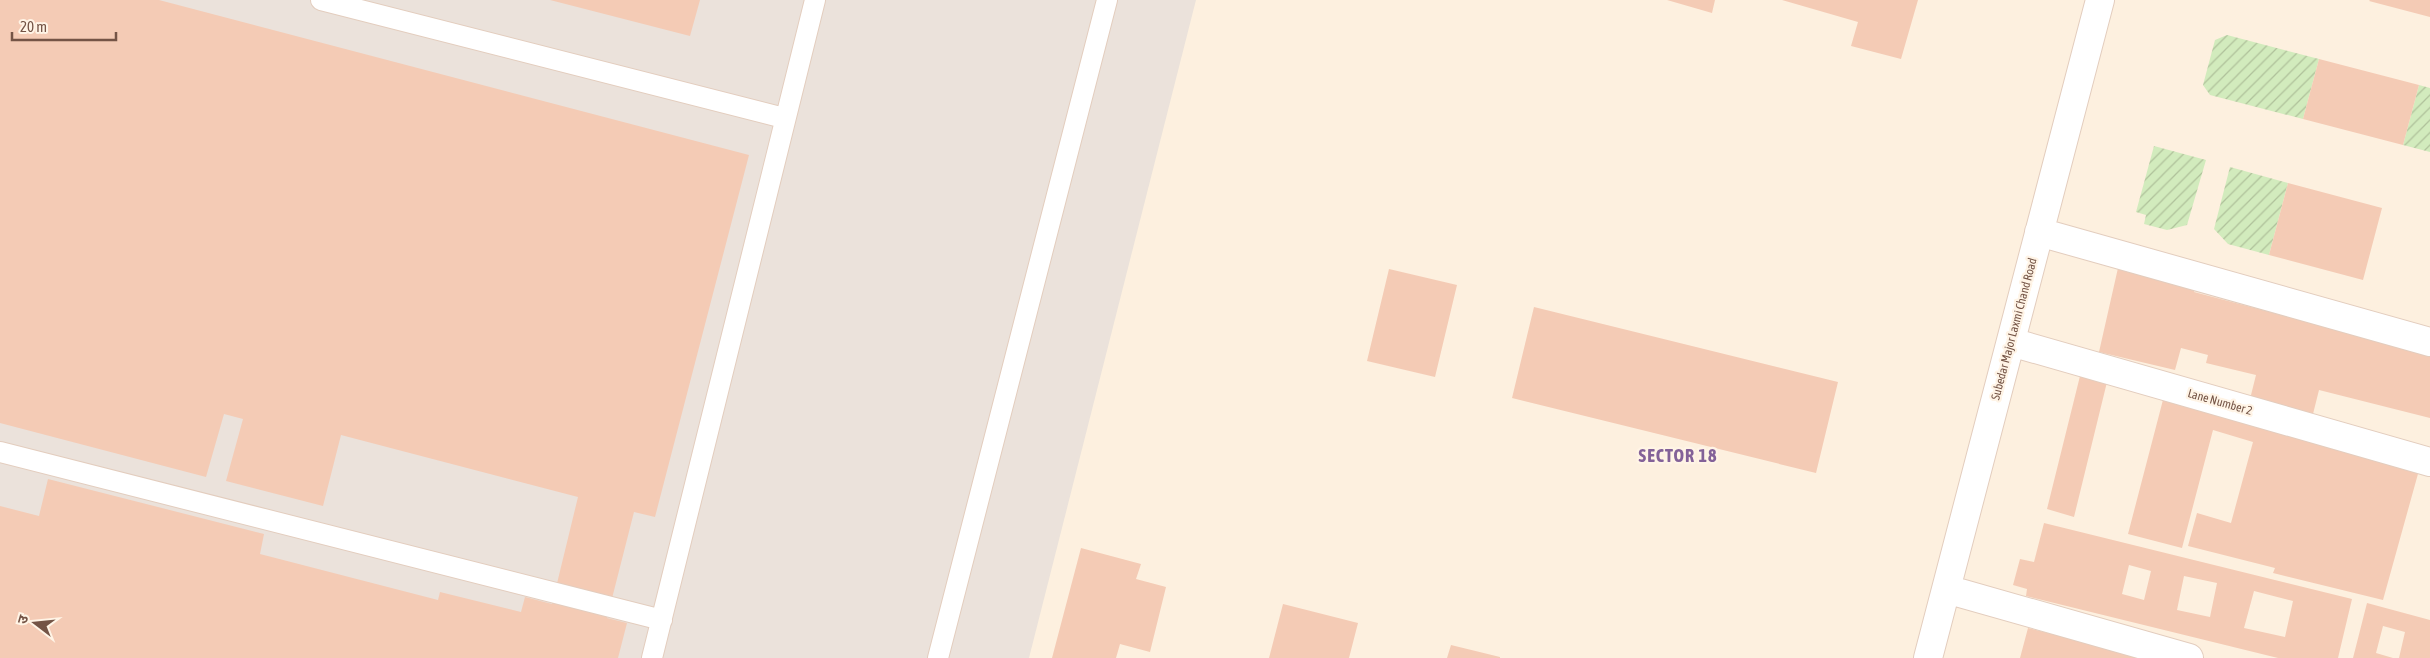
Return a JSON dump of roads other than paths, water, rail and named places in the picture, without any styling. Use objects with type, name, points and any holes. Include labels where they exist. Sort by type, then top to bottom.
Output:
[{"type":"street","name":"Subedar Major Laxmi Chand Road","points":[[1928,658],[2100,0]]},
{"type":"street","points":[[2039,232],[2430,342]]},
{"type":"street","name":"Lane Number 2","points":[[2010,342],[2430,462]]},
{"type":"street","points":[[1946,589],[2190,658]]},
{"type":"lane","points":[[321,0],[784,118]]},
{"type":"lane","points":[[652,658],[784,118],[815,0]]},
{"type":"lane","points":[[938,658],[1107,0]]},
{"type":"lane","points":[[0,452],[662,620]]},
{"type":"district","name":"SECTOR 18","points":[[1678,455]]}]
